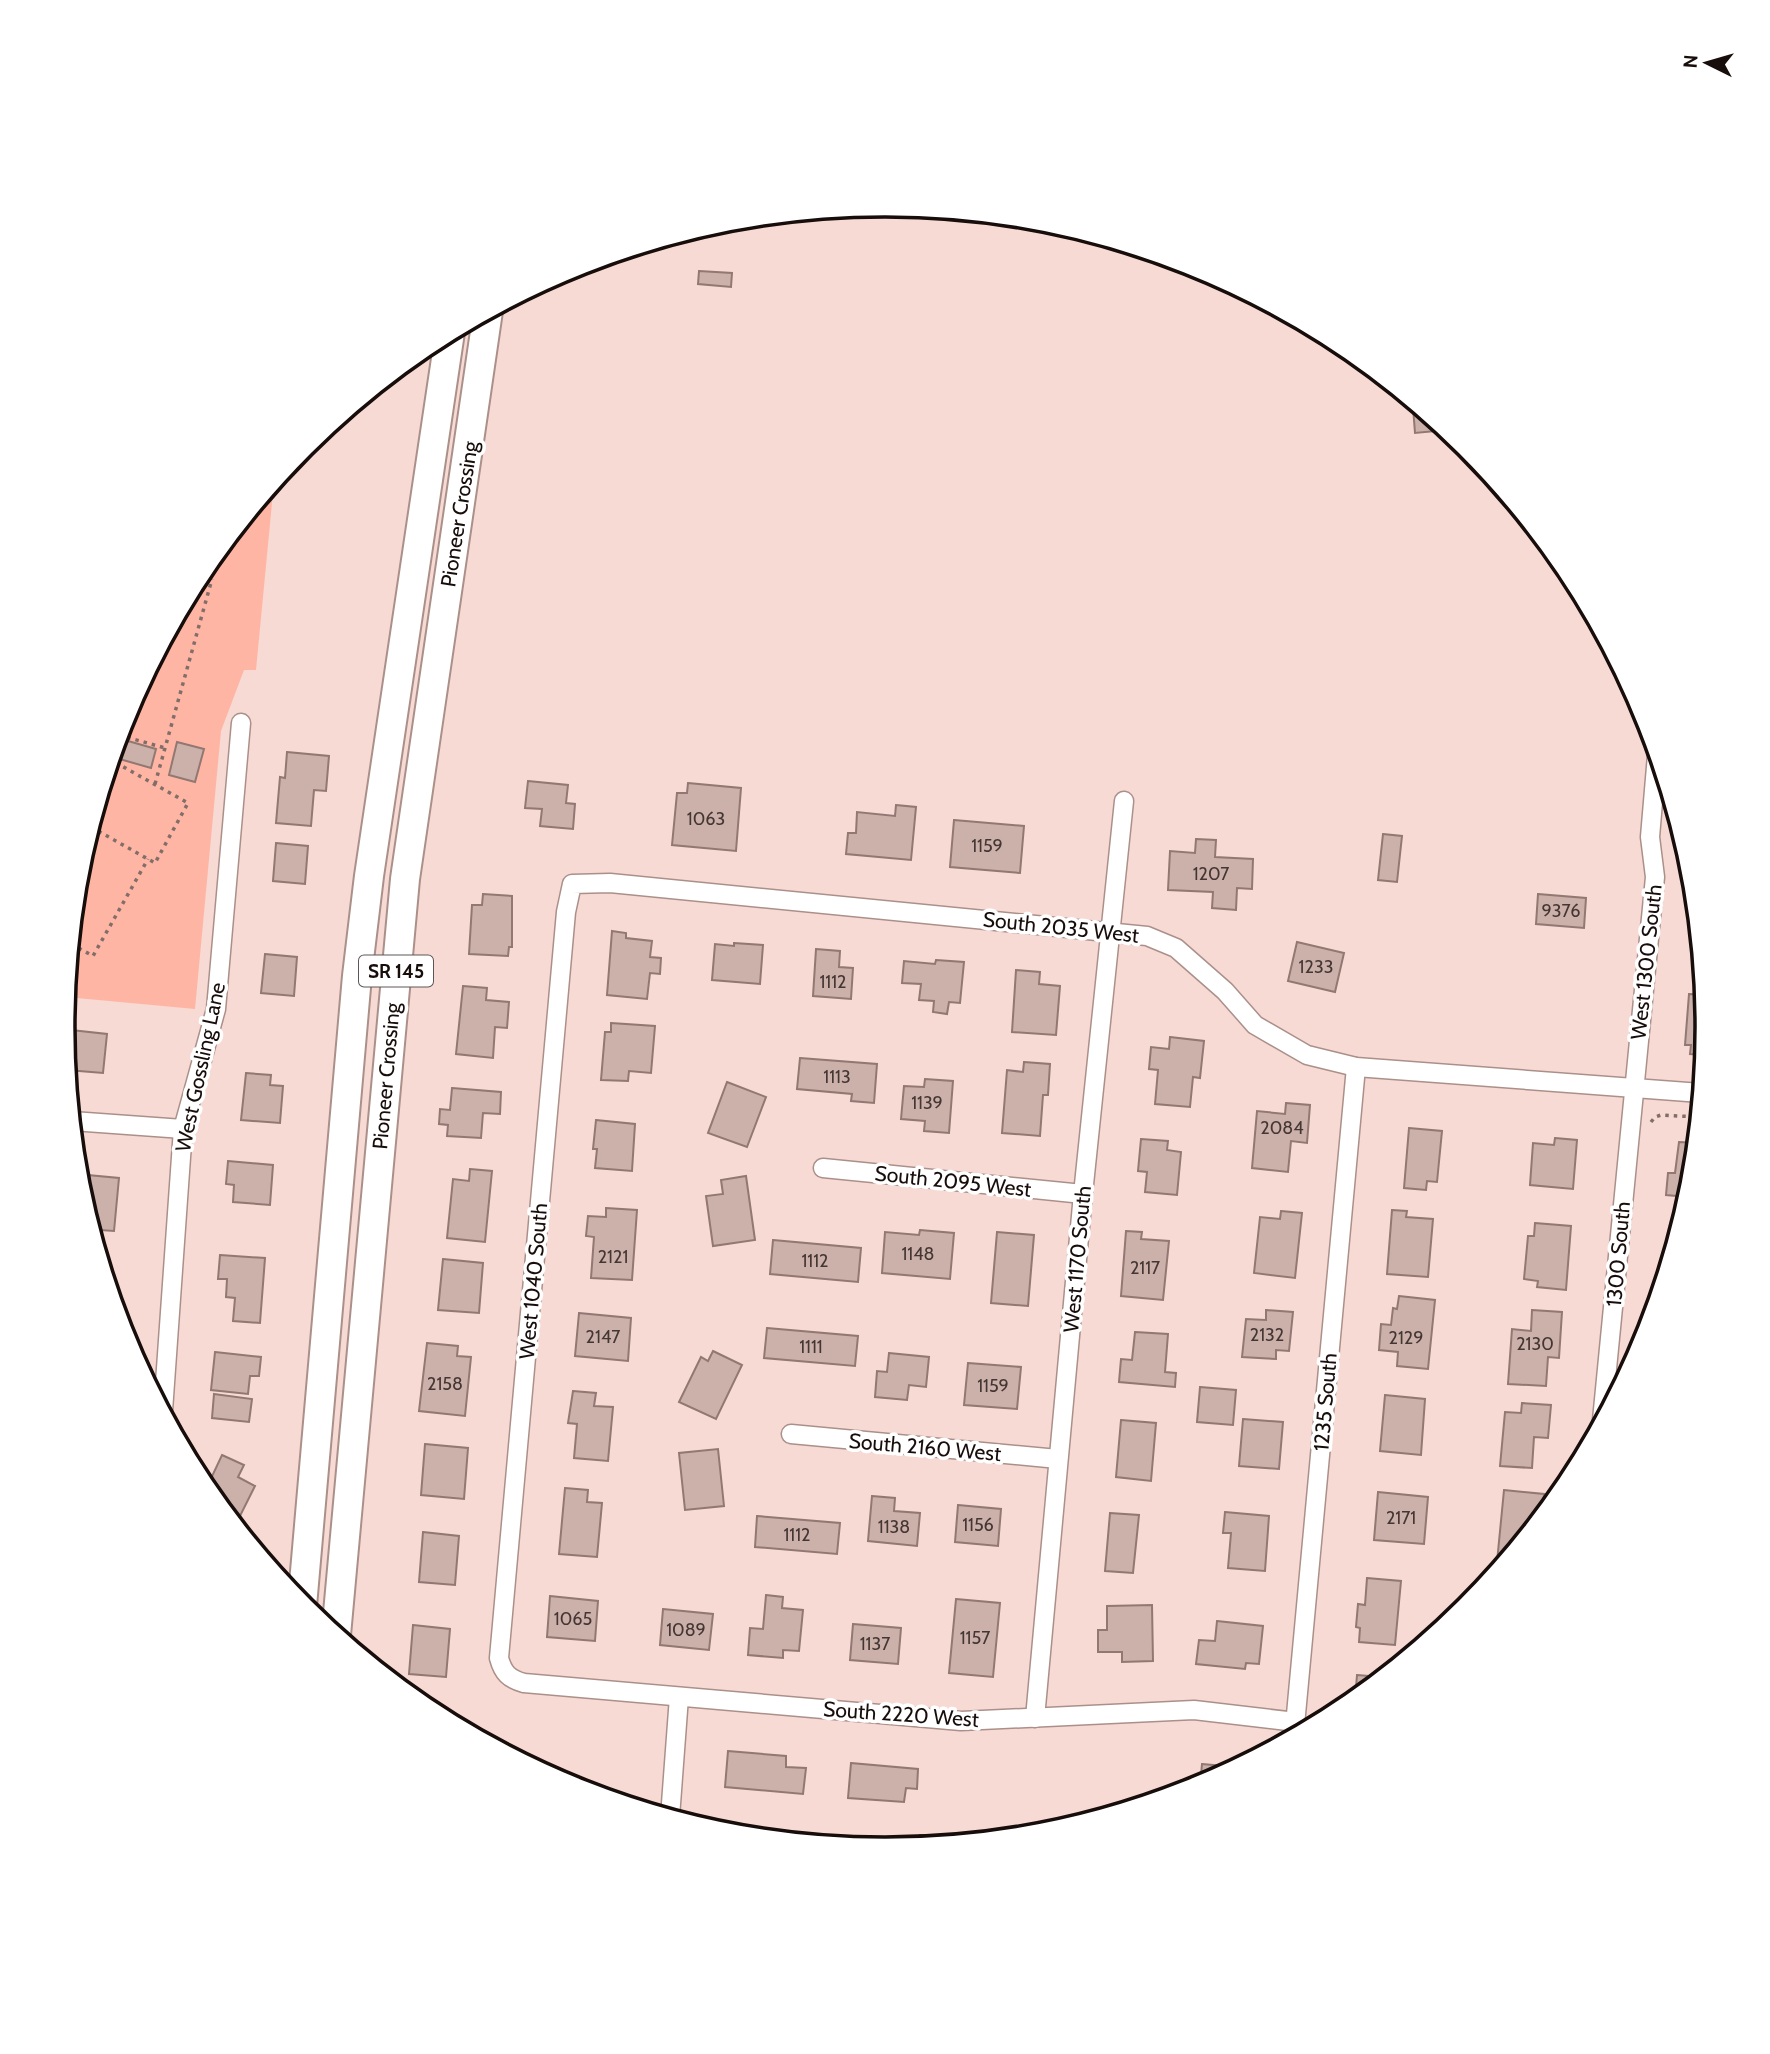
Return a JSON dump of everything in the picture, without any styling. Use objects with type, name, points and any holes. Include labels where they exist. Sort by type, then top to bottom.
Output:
[{"type":"highway","name":"Pioneer Crossing","points":[[337,1623],[405,879],[486,323]]},
{"type":"highway","name":"Pioneer Crossing","points":[[303,1591],[369,876],[448,346]]},
{"type":"street","name":"West Gossling Lane","points":[[164,1395],[183,1129],[216,1009],[241,723]]},
{"type":"street","name":"West 1300 South","points":[[1634,1087],[1655,877],[1650,837],[1655,777]]},
{"type":"street","name":"West 1170 South","points":[[1035,1718],[1083,1194],[1124,801]]},
{"type":"street","name":"South 2035 West","points":[[572,884],[610,883],[1147,936],[1177,948],[1226,991],[1255,1025],[1307,1055],[1356,1068],[1692,1092]]},
{"type":"street","name":"West 1040 South","points":[[508,1676],[499,1658],[566,912],[572,884]]},
{"type":"street","name":"1235 South","points":[[1295,1725],[1356,1068]]},
{"type":"street","name":"1300 South","points":[[1604,1398],[1634,1087]]},
{"type":"street","points":[[81,1122],[183,1129]]},
{"type":"street","name":"South 2095 West","points":[[823,1168],[1083,1194]]},
{"type":"street","name":"South 2160 West","points":[[791,1434],[1058,1459]]},
{"type":"street","name":"South 2220 West","points":[[508,1676],[524,1683],[961,1721],[1194,1710],[1290,1728]]},
{"type":"street","points":[[671,1808],[679,1697]]},
{"type":"path","points":[[155,784],[212,579]]},
{"type":"path","points":[[129,739],[165,748]]},
{"type":"path","points":[[100,832],[155,863],[188,803],[119,764]]},
{"type":"path","points":[[79,949],[93,956],[148,859]]},
{"type":"path","points":[[1649,1126],[1656,1116],[1689,1117]]},
{"type":"shaded area","points":[[273,497],[256,670],[244,670],[221,731],[195,1009],[76,998],[82,921],[103,817],[137,717],[184,622],[212,577]]},
{"type":"building","points":[[699,271],[732,273],[731,287],[698,284]]},
{"type":"building","points":[[1414,414],[1433,431],[1415,433]]},
{"type":"building","points":[[128,741],[156,749],[151,768],[121,759]]},
{"type":"building","points":[[177,742],[204,749],[195,782],[169,775]]},
{"type":"building","points":[[287,752],[329,756],[326,791],[314,790],[311,826],[276,823],[280,777],[285,778]]},
{"type":"building","points":[[528,781],[568,785],[566,803],[575,804],[573,829],[540,826],[542,809],[525,808]]},
{"type":"building","points":[[688,783],[741,788],[736,851],[672,845],[677,793],[687,793]]},
{"type":"building","points":[[896,805],[916,807],[911,860],[846,854],[848,833],[856,833],[857,812],[895,816]]},
{"type":"building","points":[[954,820],[1024,826],[1020,873],[950,867]]},
{"type":"building","points":[[1383,834],[1402,836],[1397,882],[1378,880]]},
{"type":"building","points":[[1196,839],[1216,840],[1215,857],[1253,859],[1252,889],[1237,888],[1236,910],[1212,908],[1213,892],[1168,890],[1170,851],[1195,853]]},
{"type":"building","points":[[276,843],[308,846],[305,884],[273,881]]},
{"type":"building","points":[[483,894],[512,896],[512,947],[509,947],[508,956],[469,954],[472,905],[482,905]]},
{"type":"building","points":[[1538,894],[1586,898],[1584,928],[1536,924]]},
{"type":"building","points":[[612,931],[626,933],[626,938],[652,941],[650,957],[661,958],[660,974],[650,973],[647,999],[607,995]]},
{"type":"building","points":[[1297,942],[1344,953],[1335,992],[1288,981]]},
{"type":"building","points":[[734,943],[763,945],[760,984],[712,980],[715,944],[734,946]]},
{"type":"building","points":[[816,949],[840,951],[839,967],[853,968],[851,999],[813,996]]},
{"type":"building","points":[[265,954],[297,957],[294,996],[261,993]]},
{"type":"building","points":[[936,960],[964,962],[960,1003],[949,1002],[947,1014],[933,1012],[934,1001],[919,1000],[921,984],[902,983],[904,961],[935,964]]},
{"type":"building","points":[[1016,970],[1040,972],[1039,984],[1060,986],[1056,1035],[1012,1032]]},
{"type":"building","points":[[463,986],[487,988],[486,1000],[509,1002],[507,1028],[495,1027],[493,1058],[456,1054]]},
{"type":"building","points":[[1689,994],[1694,994],[1694,1054],[1690,1054],[1691,1045],[1685,1045]]},
{"type":"building","points":[[611,1023],[655,1026],[651,1073],[629,1071],[628,1081],[601,1080],[605,1032],[611,1032]]},
{"type":"building","points":[[75,1030],[107,1034],[103,1073],[77,1071]]},
{"type":"building","points":[[1170,1037],[1204,1041],[1200,1078],[1193,1077],[1190,1107],[1155,1104],[1158,1070],[1149,1069],[1151,1047],[1169,1049]]},
{"type":"building","points":[[800,1058],[877,1064],[874,1103],[851,1101],[852,1094],[797,1089]]},
{"type":"building","points":[[1024,1062],[1050,1064],[1048,1095],[1043,1095],[1040,1136],[1002,1133],[1007,1070],[1023,1072]]},
{"type":"building","points":[[246,1073],[271,1075],[270,1085],[283,1086],[280,1123],[241,1120]]},
{"type":"building","points":[[925,1079],[953,1081],[949,1133],[924,1131],[925,1121],[901,1119],[904,1086],[924,1087]]},
{"type":"building","points":[[727,1082],[766,1097],[747,1147],[708,1133]]},
{"type":"building","points":[[452,1088],[501,1092],[500,1114],[483,1113],[481,1138],[447,1136],[448,1125],[439,1124],[440,1109],[450,1110]]},
{"type":"building","points":[[1286,1103],[1310,1105],[1307,1143],[1291,1141],[1288,1172],[1252,1168],[1257,1111],[1285,1114]]},
{"type":"building","points":[[596,1120],[635,1124],[632,1171],[595,1168],[597,1149],[593,1149]]},
{"type":"building","points":[[1409,1128],[1442,1131],[1437,1182],[1427,1181],[1426,1190],[1404,1188]]},
{"type":"building","points":[[1555,1138],[1577,1140],[1573,1189],[1530,1185],[1533,1143],[1554,1145]]},
{"type":"building","points":[[1141,1139],[1168,1141],[1167,1150],[1181,1152],[1177,1195],[1145,1192],[1147,1172],[1138,1171]]},
{"type":"building","points":[[1679,1142],[1686,1142],[1676,1196],[1666,1195],[1668,1173],[1675,1173]]},
{"type":"building","points":[[228,1161],[273,1165],[270,1205],[233,1202],[234,1185],[226,1184]]},
{"type":"building","points":[[470,1169],[492,1171],[485,1242],[447,1238],[453,1179],[469,1181]]},
{"type":"building","points":[[89,1175],[119,1178],[114,1231],[101,1230]]},
{"type":"building","points":[[746,1176],[755,1240],[713,1246],[706,1196],[723,1194],[721,1180]]},
{"type":"building","points":[[606,1208],[637,1210],[632,1280],[591,1278],[594,1237],[586,1236],[588,1216],[606,1217]]},
{"type":"building","points":[[1392,1210],[1407,1211],[1406,1217],[1433,1219],[1428,1277],[1387,1274]]},
{"type":"building","points":[[1281,1211],[1302,1213],[1295,1278],[1254,1273],[1260,1217],[1280,1219]]},
{"type":"building","points":[[1535,1223],[1571,1226],[1566,1290],[1537,1287],[1538,1281],[1524,1279],[1528,1236],[1534,1236]]},
{"type":"building","points":[[920,1230],[954,1233],[950,1279],[882,1273],[885,1232],[919,1235]]},
{"type":"building","points":[[1126,1231],[1142,1232],[1141,1239],[1169,1241],[1163,1300],[1121,1296]]},
{"type":"building","points":[[997,1232],[1034,1235],[1028,1306],[991,1303]]},
{"type":"building","points":[[773,1240],[861,1248],[858,1282],[770,1274]]},
{"type":"building","points":[[220,1255],[265,1258],[260,1323],[233,1321],[235,1298],[226,1297],[227,1279],[218,1279]]},
{"type":"building","points":[[443,1259],[483,1263],[479,1313],[438,1310]]},
{"type":"building","points":[[1399,1296],[1435,1300],[1428,1369],[1397,1366],[1398,1352],[1379,1350],[1381,1324],[1391,1325],[1393,1308],[1397,1309]]},
{"type":"building","points":[[1266,1310],[1293,1312],[1289,1351],[1276,1350],[1276,1359],[1242,1357],[1246,1319],[1266,1320]]},
{"type":"building","points":[[1532,1310],[1562,1312],[1559,1358],[1548,1357],[1546,1386],[1508,1384],[1512,1329],[1531,1331]]},
{"type":"building","points":[[579,1313],[631,1318],[628,1361],[575,1356]]},
{"type":"building","points":[[767,1328],[858,1336],[855,1366],[764,1358]]},
{"type":"building","points":[[1135,1332],[1168,1334],[1165,1372],[1176,1373],[1175,1387],[1119,1382],[1121,1359],[1132,1360]]},
{"type":"building","points":[[427,1343],[458,1346],[457,1356],[471,1357],[465,1416],[419,1411]]},
{"type":"building","points":[[713,1351],[742,1365],[716,1419],[679,1402],[701,1357],[708,1361]]},
{"type":"building","points":[[215,1352],[261,1357],[259,1376],[250,1376],[248,1394],[211,1390]]},
{"type":"building","points":[[889,1353],[929,1357],[926,1387],[909,1385],[907,1400],[875,1397],[877,1371],[887,1372]]},
{"type":"building","points":[[968,1363],[1021,1367],[1017,1409],[964,1405]]},
{"type":"building","points":[[1200,1387],[1236,1390],[1233,1425],[1197,1422]]},
{"type":"building","points":[[573,1391],[596,1393],[594,1406],[613,1407],[608,1461],[574,1458],[577,1424],[568,1423]]},
{"type":"building","points":[[214,1394],[252,1399],[249,1422],[212,1418]]},
{"type":"building","points":[[1385,1395],[1425,1399],[1421,1455],[1380,1451]]},
{"type":"building","points":[[1522,1403],[1551,1405],[1548,1438],[1534,1437],[1532,1468],[1500,1466],[1505,1412],[1521,1413]]},
{"type":"building","points":[[1243,1419],[1283,1422],[1279,1469],[1239,1466]]},
{"type":"building","points":[[1121,1420],[1156,1423],[1151,1481],[1116,1477]]},
{"type":"building","points":[[425,1444],[468,1448],[464,1499],[421,1495]]},
{"type":"building","points":[[718,1449],[724,1506],[685,1510],[679,1453]]},
{"type":"building","points":[[222,1455],[244,1465],[238,1477],[255,1486],[240,1516],[212,1477]]},
{"type":"building","points":[[565,1488],[588,1490],[587,1502],[602,1503],[597,1557],[559,1554]]},
{"type":"building","points":[[1504,1490],[1544,1494],[1527,1520],[1498,1557]]},
{"type":"building","points":[[1378,1492],[1428,1497],[1424,1544],[1374,1540]]},
{"type":"building","points":[[872,1496],[895,1498],[894,1511],[920,1513],[917,1546],[868,1541]]},
{"type":"building","points":[[958,1505],[1001,1509],[998,1546],[955,1542]]},
{"type":"building","points":[[1225,1512],[1269,1516],[1265,1571],[1228,1568],[1231,1533],[1223,1533]]},
{"type":"building","points":[[1110,1513],[1139,1515],[1133,1573],[1105,1571]]},
{"type":"building","points":[[757,1516],[840,1523],[837,1554],[755,1547]]},
{"type":"building","points":[[423,1532],[459,1536],[455,1585],[419,1582]]},
{"type":"building","points":[[1367,1578],[1401,1581],[1395,1645],[1359,1642],[1360,1628],[1356,1627],[1358,1604],[1365,1605]]},
{"type":"building","points":[[766,1595],[783,1597],[782,1608],[803,1610],[799,1651],[783,1650],[783,1658],[748,1655],[750,1628],[763,1629]]},
{"type":"building","points":[[550,1596],[598,1601],[595,1641],[547,1637]]},
{"type":"building","points":[[956,1599],[1000,1603],[993,1677],[949,1673]]},
{"type":"building","points":[[1152,1605],[1153,1661],[1122,1662],[1122,1652],[1098,1652],[1098,1630],[1107,1630],[1107,1606]]},
{"type":"building","points":[[663,1609],[713,1614],[709,1650],[660,1645]]},
{"type":"building","points":[[1217,1621],[1263,1626],[1259,1664],[1246,1663],[1245,1669],[1196,1664],[1199,1640],[1215,1641]]},
{"type":"building","points":[[853,1624],[901,1628],[898,1664],[850,1660]]},
{"type":"building","points":[[413,1625],[450,1629],[446,1677],[409,1674]]},
{"type":"building","points":[[1357,1675],[1368,1676],[1356,1685]]},
{"type":"building","points":[[728,1751],[786,1756],[786,1767],[806,1768],[803,1794],[725,1787]]},
{"type":"building","points":[[851,1763],[918,1769],[917,1789],[906,1788],[904,1802],[848,1798]]},
{"type":"building","points":[[1202,1764],[1216,1765],[1201,1772]]}]
